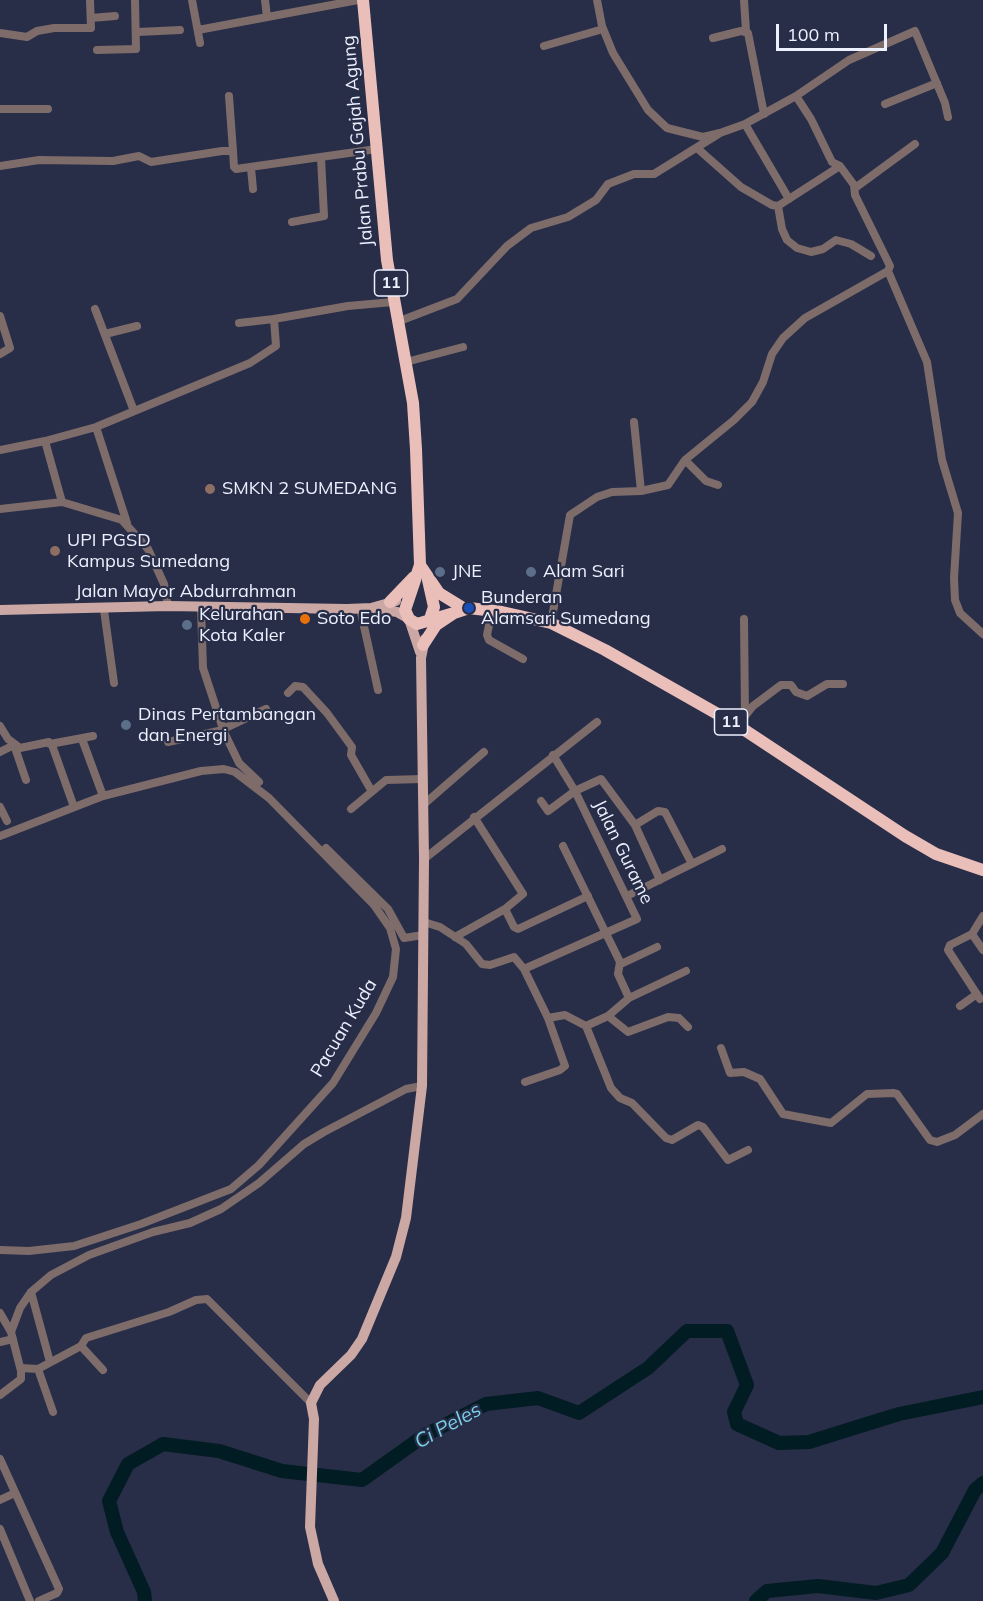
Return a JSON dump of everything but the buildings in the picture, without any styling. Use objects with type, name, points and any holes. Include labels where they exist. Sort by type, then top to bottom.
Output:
[{"type":"highway","name":"Jalan Prabu Gajah Agung","points":[[363,0],[393,302],[413,403],[421,572]]},
{"type":"highway","name":"11","points":[[421,572],[405,610],[409,619],[422,624],[457,608]]},
{"type":"highway","name":"11","points":[[421,572],[434,612],[430,619]]},
{"type":"highway","points":[[387,606],[421,572],[439,593],[457,608],[420,642]]},
{"type":"highway","name":"11","points":[[411,597],[423,595],[431,600],[457,608],[492,610],[551,623],[741,721],[905,836],[936,854],[983,870]]},
{"type":"main road","name":"Jalan Mayor Abdurrahman","points":[[0,610],[104,610],[168,606],[365,608],[387,606],[411,597]]},
{"type":"main road","points":[[334,1601],[318,1564],[309,1522],[314,1419],[311,1403],[320,1385],[351,1355],[362,1339],[396,1257],[406,1218],[422,1086],[424,859],[420,642],[409,619],[387,606]]},
{"type":"main road","points":[[387,606],[420,642]]},
{"type":"main road","points":[[420,642],[430,619]]},
{"type":"street","points":[[0,33],[27,37],[37,31],[54,28],[91,28],[90,0]]},
{"type":"street","points":[[97,50],[135,49],[138,32],[135,0]]},
{"type":"street","points":[[192,0],[200,43]]},
{"type":"street","points":[[265,0],[267,17]]},
{"type":"street","points":[[198,30],[358,0]]},
{"type":"street","points":[[597,0],[603,29],[613,53],[648,110],[667,128],[703,137],[745,124],[796,96],[849,60],[915,31],[937,83],[948,117]]},
{"type":"street","points":[[744,0],[746,31],[764,114]]},
{"type":"street","points":[[91,18],[115,16]]},
{"type":"street","points":[[544,46],[603,29]]},
{"type":"street","points":[[138,32],[180,30]]},
{"type":"street","points":[[713,38],[746,31]]},
{"type":"street","points":[[885,104],[937,83]]},
{"type":"street","points":[[229,96],[234,169],[376,149]]},
{"type":"street","points":[[796,96],[811,119],[832,162],[840,166],[855,188],[855,195],[890,266],[888,271],[927,362],[942,459],[958,513],[955,600],[960,613],[983,634]]},
{"type":"street","points":[[0,109],[48,109]]},
{"type":"street","points":[[745,124],[789,199]]},
{"type":"street","points":[[398,322],[457,299],[507,246],[531,228],[568,217],[596,200],[608,184],[634,174],[654,174],[720,133]]},
{"type":"street","points":[[855,188],[915,144]]},
{"type":"street","points":[[697,148],[741,187],[772,205],[778,206],[840,166]]},
{"type":"street","points":[[0,166],[39,160],[113,161],[139,156],[151,162],[233,151]]},
{"type":"street","points":[[292,222],[321,219],[324,216],[321,158]]},
{"type":"street","points":[[251,168],[254,189]]},
{"type":"street","points":[[778,206],[782,229],[787,240],[797,248],[811,252],[823,249],[836,240],[851,244],[872,256]]},
{"type":"street","points":[[551,623],[570,515],[597,497],[612,492],[641,491],[668,485],[685,460],[734,420],[752,402],[764,382],[772,354],[783,338],[805,318],[888,271]]},
{"type":"street","points":[[239,323],[348,306],[393,302]]},
{"type":"street","points":[[95,309],[134,411]]},
{"type":"street","points":[[0,316],[10,346],[9,350],[0,354]]},
{"type":"street","points":[[0,450],[96,427],[250,363],[271,350],[277,343],[274,319]]},
{"type":"street","points":[[105,334],[137,326]]},
{"type":"street","points":[[406,362],[463,347]]},
{"type":"street","points":[[634,422],[641,491]]},
{"type":"street","points":[[96,427],[128,523],[148,549],[156,564],[168,606]]},
{"type":"street","points":[[45,441],[62,502]]},
{"type":"street","points":[[685,460],[706,481],[718,485]]},
{"type":"street","points":[[0,509],[62,502],[81,506],[128,523]]},
{"type":"street","points":[[201,608],[203,668],[223,729],[239,763],[388,909],[397,920],[401,935],[407,938],[423,934]]},
{"type":"street","points":[[365,608],[378,690]]},
{"type":"street","points":[[104,610],[114,683]]},
{"type":"street","points":[[492,610],[487,635],[489,640],[522,659]]},
{"type":"street","points":[[741,721],[744,619]]},
{"type":"street","points":[[741,721],[753,706],[781,685],[791,685],[796,692],[807,696],[826,684],[843,684]]},
{"type":"street","points":[[288,693],[298,685],[303,687],[327,713],[352,747],[351,755],[371,790]]},
{"type":"street","points":[[168,741],[223,729],[266,709]]},
{"type":"street","points":[[424,859],[474,817],[597,722]]},
{"type":"street","points":[[0,726],[26,780]]},
{"type":"street","points":[[7,741],[24,749],[93,736]]},
{"type":"street","points":[[81,739],[103,796]]},
{"type":"street","points":[[0,752],[7,741]]},
{"type":"street","points":[[50,744],[74,807]]},
{"type":"street","points":[[423,805],[484,752]]},
{"type":"street","name":"Jalan Gurame","points":[[524,969],[637,919],[575,791],[553,755]]},
{"type":"street","name":"Pacuan Kuda","points":[[0,836],[103,796],[201,771],[224,769],[248,779],[309,837],[383,916],[394,937],[396,949],[393,977],[376,1013],[333,1083],[259,1165],[231,1189],[141,1224],[74,1246],[29,1251],[0,1250]]},
{"type":"street","points":[[351,808],[386,780],[422,778]]},
{"type":"street","points":[[541,801],[548,811],[575,791],[601,779],[635,825],[660,880]]},
{"type":"street","points":[[0,807],[7,821]]},
{"type":"street","points":[[635,825],[658,811],[665,812],[692,864]]},
{"type":"street","points":[[455,937],[505,909],[523,894],[474,817]]},
{"type":"street","points":[[563,846],[621,964],[618,974],[629,998]]},
{"type":"street","points":[[627,896],[722,849]]},
{"type":"street","points":[[505,909],[514,927],[518,929],[588,896]]},
{"type":"street","points":[[960,1006],[978,996],[948,950],[950,945],[972,934],[983,916]]},
{"type":"street","points":[[424,922],[440,927],[466,944],[482,964],[490,965],[514,957],[524,969],[548,1018],[565,1066],[560,1070],[525,1082]]},
{"type":"street","points":[[972,934],[983,951]]},
{"type":"street","points":[[621,964],[657,947]]},
{"type":"street","points":[[586,1026],[608,1016],[629,998],[686,971]]},
{"type":"street","points":[[548,1018],[565,1015],[586,1026],[610,1088],[620,1098],[632,1103],[666,1138],[672,1140],[698,1125],[703,1127],[726,1158],[748,1150]]},
{"type":"street","points":[[608,1016],[628,1032],[668,1017],[679,1018],[688,1027]]},
{"type":"street","points":[[721,1048],[730,1073],[753,1074],[760,1079],[783,1114],[831,1122],[867,1094],[893,1093],[897,1094],[930,1140],[937,1142],[955,1135],[983,1114]]},
{"type":"street","points":[[0,1342],[12,1335],[20,1308],[31,1292],[64,1266],[153,1232],[190,1223],[221,1209],[259,1183],[304,1144],[395,1094],[422,1086]]},
{"type":"street","points":[[31,1292],[50,1362]]},
{"type":"street","points":[[21,1368],[38,1369],[81,1346],[86,1338],[169,1312],[196,1300],[207,1299],[311,1403]]},
{"type":"street","points":[[0,1314],[12,1335],[21,1368],[21,1379],[0,1395]]},
{"type":"street","points":[[81,1346],[103,1370]]},
{"type":"street","points":[[38,1369],[53,1412]]},
{"type":"street","points":[[0,1458],[59,1589],[57,1593],[39,1601]]},
{"type":"street","points":[[0,1500],[15,1493]]},
{"type":"street","points":[[0,1529],[30,1601]]},
{"type":"waterway","name":"Ci Peles","points":[[145,1601],[144,1592],[117,1532],[109,1501],[128,1464],[163,1444],[219,1451],[282,1471],[362,1480],[425,1435],[486,1404],[538,1398],[579,1413],[648,1368],[687,1331],[727,1331],[747,1385],[734,1412],[737,1424],[779,1443],[809,1442],[899,1414],[983,1397]]},
{"type":"waterway","name":"Ci Peles","points":[[756,1601],[767,1591],[818,1586],[876,1593],[909,1585],[942,1553],[975,1490],[983,1483]]},
{"type":"place","name":"SMKN 2 SUMEDANG","points":[[210,489]]},
{"type":"place","name":"UPI PGSD Kampus Sumedang","points":[[55,551]]},
{"type":"place","name":"JNE","points":[[440,572]]},
{"type":"place","name":"Alam Sari","points":[[531,572]]},
{"type":"place","name":"Bunderan Alamsari Sumedang","points":[[469,608]]},
{"type":"place","name":"Soto Edo","points":[[305,619]]},
{"type":"place","name":"Kelurahan Kota Kaler","points":[[187,625]]},
{"type":"place","name":"Dinas Pertambangan dan Energi","points":[[126,725]]}]
